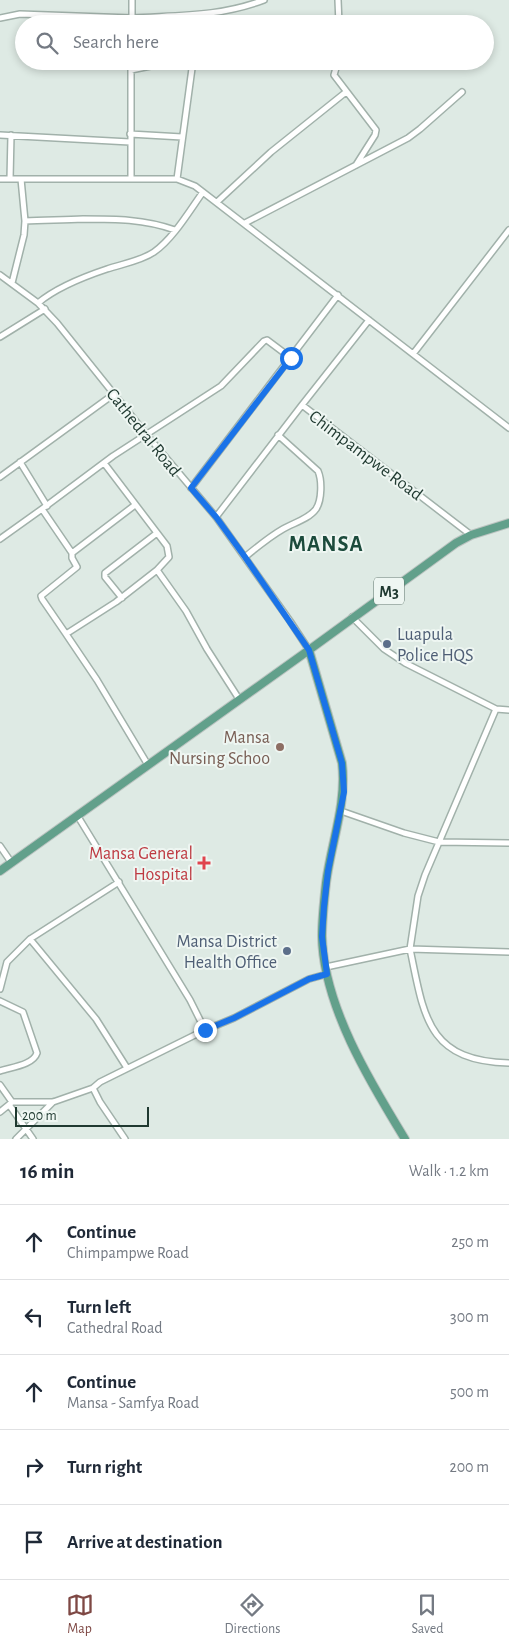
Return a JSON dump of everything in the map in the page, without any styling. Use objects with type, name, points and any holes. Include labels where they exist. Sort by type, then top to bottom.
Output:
[{"type":"main road","name":"M3","points":[[0,871],[456,543],[472,535],[509,523]]},
{"type":"main road","points":[[309,650],[342,763],[344,792],[328,871],[324,906],[322,937],[326,971],[338,1011],[359,1059],[405,1139]]},
{"type":"street","points":[[132,0],[132,15]]},
{"type":"street","points":[[199,15],[236,9],[264,0]]},
{"type":"street","points":[[338,0],[339,15]]},
{"type":"street","points":[[0,18],[20,14],[36,15]]},
{"type":"street","points":[[131,70],[131,178]]},
{"type":"street","points":[[177,179],[192,70]]},
{"type":"street","points":[[335,70],[334,75],[376,130],[375,136],[355,167]]},
{"type":"street","points":[[217,202],[271,152],[346,92]]},
{"type":"street","points":[[245,223],[408,138],[420,130],[462,92]]},
{"type":"street","points":[[130,134],[182,137]]},
{"type":"street","points":[[0,135],[130,142]]},
{"type":"street","points":[[10,179],[11,135]]},
{"type":"street","points":[[0,178],[177,179],[195,186],[509,428]]},
{"type":"street","points":[[12,284],[24,235],[25,221],[21,179]]},
{"type":"street","points":[[38,303],[61,287],[154,252],[166,242],[203,192]]},
{"type":"street","points":[[25,221],[125,219],[152,223],[175,230]]},
{"type":"street","points":[[413,354],[509,230]]},
{"type":"street","name":"Cathedral Road","points":[[1,277],[44,309],[216,517],[309,650]]},
{"type":"street","points":[[191,488],[338,295]]},
{"type":"street","points":[[0,337],[44,309]]},
{"type":"street","points":[[302,405],[369,320]]},
{"type":"street","points":[[0,539],[45,508],[104,463],[220,386],[264,341],[267,340],[291,358]]},
{"type":"street","points":[[0,477],[114,394]]},
{"type":"street","name":"Chimpampwe Road","points":[[216,517],[302,405],[472,535]]},
{"type":"street","points":[[245,557],[283,528],[307,516],[315,510],[318,504],[320,477],[318,471],[278,435]]},
{"type":"street","points":[[20,462],[72,553],[72,558],[77,568],[41,596],[97,680],[148,765]]},
{"type":"street","points":[[66,634],[122,598],[157,570],[169,554],[167,546],[104,463]]},
{"type":"street","points":[[72,553],[135,505]]},
{"type":"street","points":[[122,598],[105,577],[105,573],[157,533]]},
{"type":"street","points":[[157,570],[186,611],[207,649],[239,699]]},
{"type":"street","points":[[352,618],[384,649],[405,663],[496,708],[509,710]]},
{"type":"street","points":[[496,708],[418,896],[410,950],[419,994],[428,1021],[436,1036],[448,1046],[464,1055],[492,1063],[509,1063]]},
{"type":"street","points":[[341,811],[404,833],[439,842],[509,843]]},
{"type":"street","points":[[77,815],[190,1000],[205,1030]]},
{"type":"street","points":[[0,846],[11,862]]},
{"type":"street","points":[[0,989],[7,962],[30,939],[119,882]]},
{"type":"street","points":[[30,939],[96,1019],[127,1068]]},
{"type":"street","points":[[0,1112],[11,1104],[53,1102],[93,1088],[100,1082],[127,1068],[234,1018],[326,971],[410,950],[509,952]]},
{"type":"street","points":[[0,1002],[23,1012],[37,1053],[30,1062],[0,1071]]},
{"type":"street","points":[[0,1085],[33,1139]]},
{"type":"street","points":[[93,1088],[100,1102],[125,1139]]},
{"type":"street","points":[[16,1139],[53,1102]]},
{"type":"place","name":"Luapula Police HQS","points":[[387,644]]},
{"type":"place","name":"Mansa Nursing Schoo","points":[[280,747]]},
{"type":"place","name":"Mansa General Hospital","points":[[204,863]]},
{"type":"place","name":"Mansa District Health Office","points":[[287,951]]},
{"type":"district","name":"MANSA","points":[[326,543]]},
{"type":"route","points":[[205,1030],[234,1018],[309,979],[327,974],[322,937],[324,906],[328,871],[344,792],[342,763],[309,650],[216,517],[191,488],[291,358]]}]
